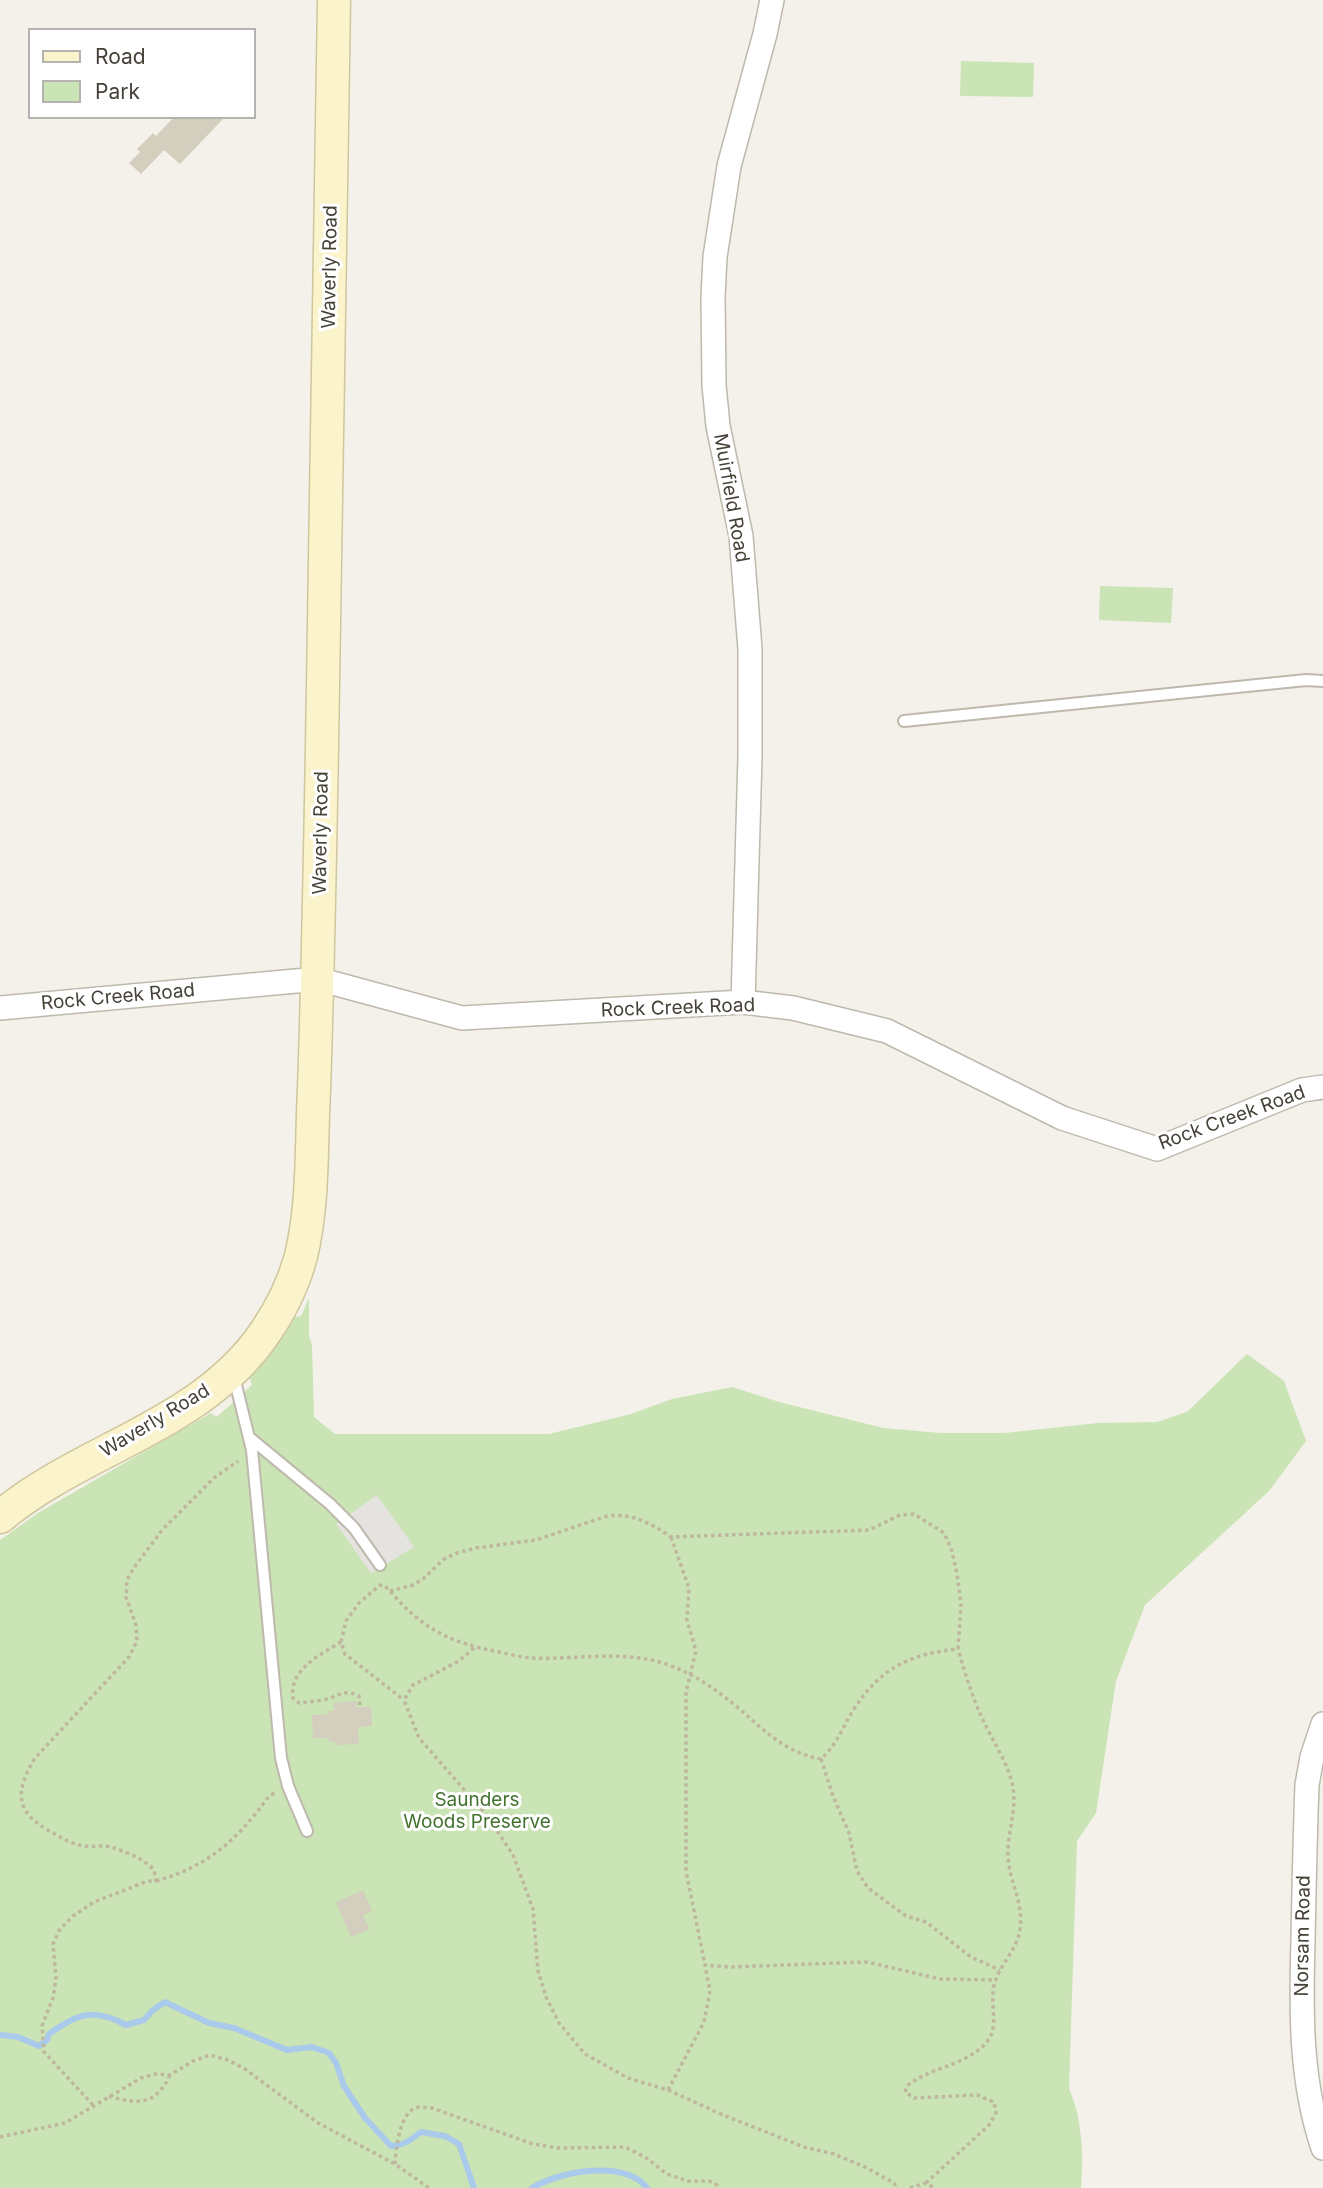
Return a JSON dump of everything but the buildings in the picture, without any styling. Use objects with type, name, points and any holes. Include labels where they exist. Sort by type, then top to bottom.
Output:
[{"type":"street","name":"Waverly Road","points":[[0,1517],[16,1503],[61,1475],[186,1406],[232,1370],[264,1335],[290,1286],[303,1247],[310,1171],[318,979],[334,0]]},
{"type":"street","name":"Muirfield Road","points":[[743,1002],[751,756],[750,649],[741,536],[718,426],[714,385],[713,297],[715,257],[729,166],[772,0]]},
{"type":"street","name":"Rock Creek Road","points":[[0,1008],[318,979],[462,1018],[743,1002],[793,1008],[887,1031],[1062,1118],[1157,1149],[1302,1090],[1323,1087]]},
{"type":"street","name":"Norsam Road","points":[[1323,1724],[1311,1757],[1307,1785],[1301,2023],[1305,2074],[1315,2126],[1323,2148]]},
{"type":"lane","points":[[904,721],[1306,680],[1323,681]]},
{"type":"lane","points":[[232,1370],[252,1450],[281,1758],[288,1786],[307,1831]]},
{"type":"lane","points":[[250,1438],[330,1504],[354,1528],[380,1565]]},
{"type":"path","points":[[156,1881],[150,1865],[109,1846],[81,1846],[37,1825],[23,1811],[20,1792],[24,1776],[35,1758],[129,1657],[136,1641],[136,1625],[126,1597],[127,1580],[133,1569],[163,1529],[214,1478],[252,1450]]},
{"type":"path","points":[[390,1591],[413,1585],[436,1569],[444,1559],[457,1553],[536,1540],[607,1516],[634,1517],[671,1537],[869,1530],[900,1515],[914,1514],[944,1533],[951,1548],[961,1605],[958,1649],[981,1715],[1007,1767],[1013,1787],[1015,1808],[1008,1858],[1021,1911],[1020,1931],[1013,1951],[994,1985],[993,2028],[988,2042],[967,2056],[924,2075],[907,2087],[905,2092],[914,2098],[977,2095],[994,2102],[996,2113],[989,2125],[926,2183],[910,2188]]},
{"type":"path","points":[[668,2090],[704,2022],[710,1991],[686,1871],[686,1692],[696,1651],[687,1620],[689,1588],[671,1537]]},
{"type":"path","points":[[821,1759],[808,1756],[770,1737],[734,1705],[691,1673],[662,1663],[634,1657],[529,1658],[474,1648],[453,1641],[420,1622],[385,1586],[380,1585],[359,1603],[346,1621],[341,1642],[345,1654],[404,1700],[419,1738],[488,1817],[513,1855],[533,1909],[538,1970],[546,1997],[559,2023],[585,2054],[628,2078],[668,2090],[804,2147],[834,2154],[865,2166],[894,2183],[896,2188]]},
{"type":"path","points":[[341,1642],[303,1666],[292,1690],[293,1698],[299,1703],[329,1699],[340,1692],[351,1692],[359,1696],[360,1707]]},
{"type":"path","points":[[404,1700],[413,1685],[450,1666],[474,1648]]},
{"type":"path","points":[[821,1759],[830,1751],[854,1708],[888,1672],[927,1652],[958,1649]]},
{"type":"path","points":[[821,1759],[849,1833],[858,1871],[868,1888],[906,1916],[926,1922],[971,1957],[1000,1970]]},
{"type":"path","points":[[93,2105],[44,2052],[42,2026],[53,1998],[57,1978],[53,1944],[60,1928],[94,1902],[148,1881],[180,1875],[213,1857],[235,1840],[269,1796],[288,1786]]},
{"type":"path","points":[[705,1965],[729,1967],[867,1962],[940,1979],[996,1980]]},
{"type":"path","points":[[109,2096],[130,2101],[151,2099],[160,2092],[170,2075],[193,2061],[210,2055],[228,2060],[245,2069],[318,2123],[395,2164],[429,2188]]},
{"type":"path","points":[[0,2137],[65,2123],[150,2075],[170,2075]]},
{"type":"path","points":[[395,2164],[396,2143],[409,2113],[417,2107],[432,2108],[533,2144],[558,2148],[625,2147],[645,2157],[667,2174],[688,2181],[709,2181],[719,2188]]},
{"type":"path","points":[[926,2183],[934,2188]]},
{"type":"green space","points":[[961,61],[1034,63],[1033,97],[960,96]]},
{"type":"green space","points":[[1100,586],[1173,588],[1171,623],[1099,620]]},
{"type":"green space","name":"Saunders Woods Preserve","points":[[309,1298],[314,1417],[335,1434],[549,1434],[631,1414],[672,1399],[732,1387],[779,1402],[883,1428],[940,1433],[1005,1433],[1098,1423],[1157,1422],[1187,1412],[1247,1354],[1284,1381],[1306,1441],[1269,1491],[1145,1605],[1116,1681],[1096,1813],[1077,1841],[1069,2089],[1077,2112],[1081,2137],[1081,2188],[0,2188],[0,1540],[38,1513],[211,1413],[216,1417],[219,1415],[252,1385],[250,1378],[286,1319],[301,1316]]},
{"type":"shaded area","points":[[377,1495],[414,1547],[371,1573],[336,1524]]},
{"type":"waterway","points":[[0,2035],[18,2037],[39,2046],[47,2040],[49,2034],[77,2018],[86,2015],[104,2016],[126,2025],[144,2020],[165,2002],[209,2023],[234,2028],[287,2050],[312,2047],[329,2053],[336,2063],[344,2086],[365,2118],[391,2146],[411,2140],[421,2132],[445,2136],[459,2144],[474,2188]]},
{"type":"waterway","points":[[532,2188],[559,2177],[592,2171],[624,2173],[647,2188]]}]
